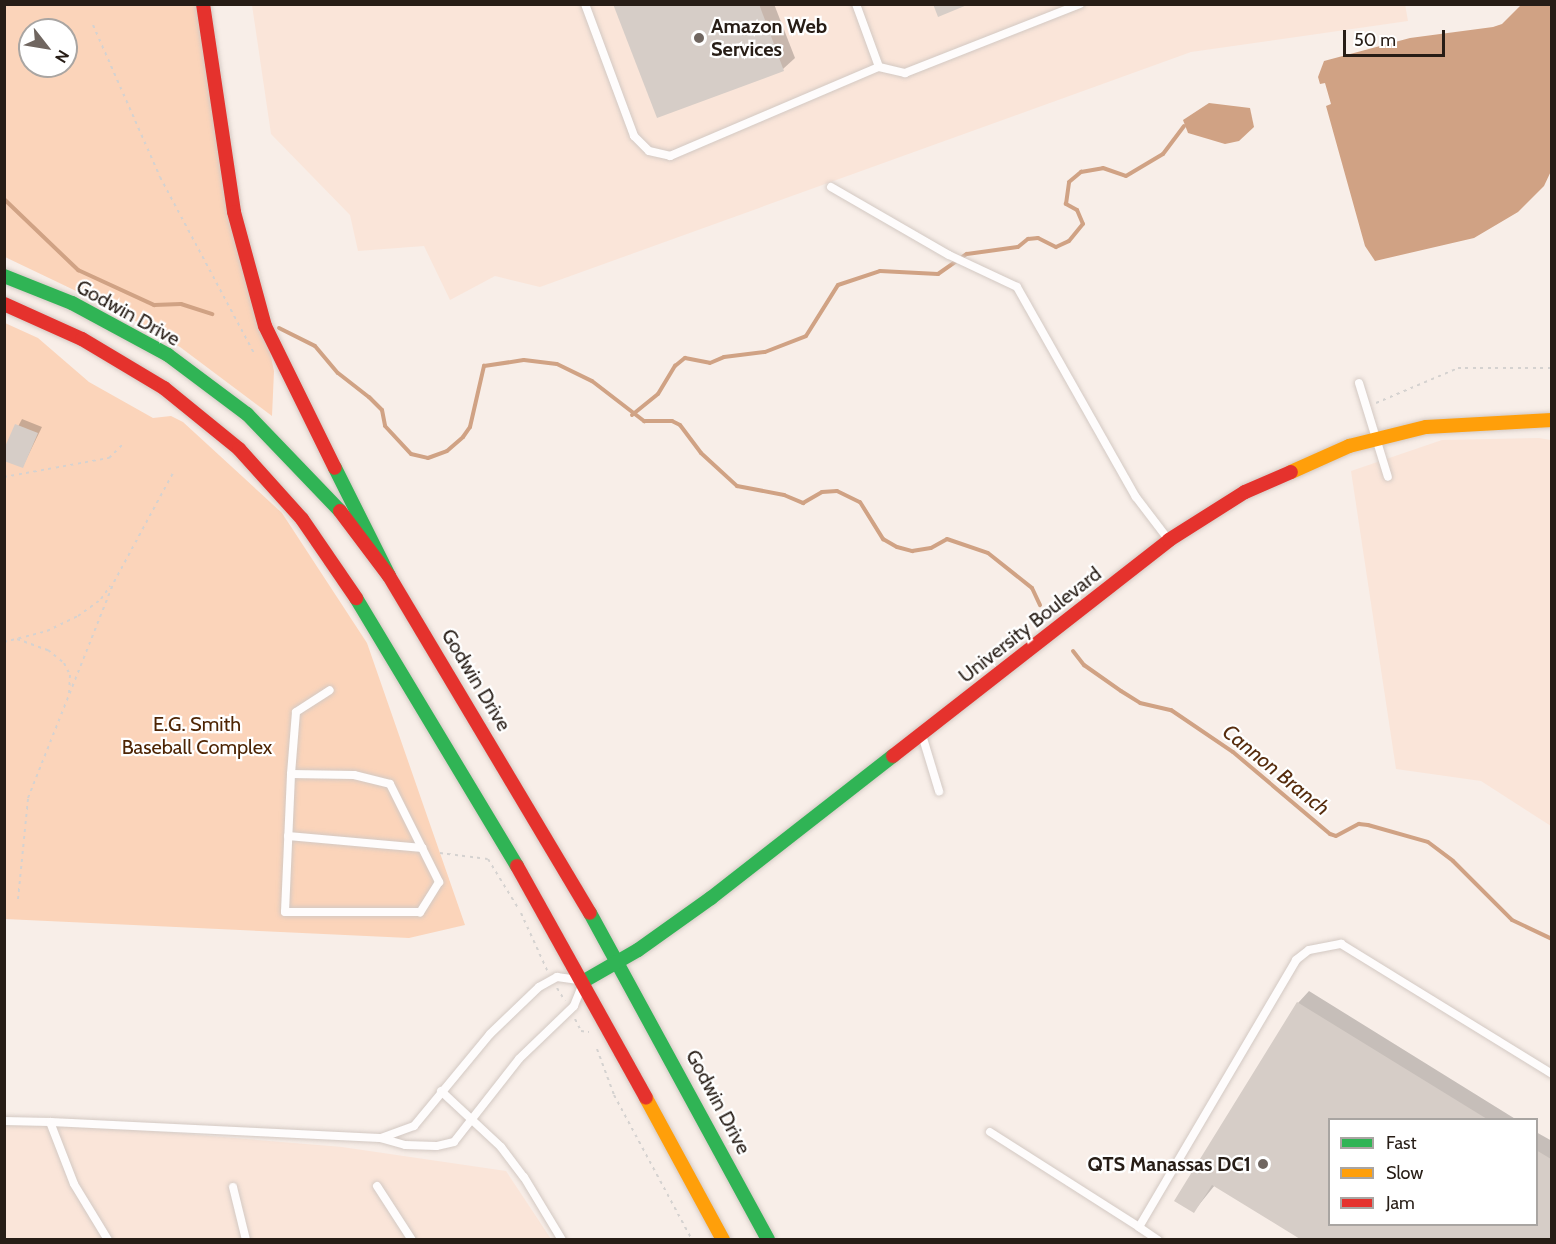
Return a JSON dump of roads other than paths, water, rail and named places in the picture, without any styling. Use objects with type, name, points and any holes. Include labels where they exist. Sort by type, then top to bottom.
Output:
[{"type":"main road","points":[[204,4],[234,212],[262,315],[275,352],[389,576]]},
{"type":"main road","name":"Godwin Drive","points":[[4,276],[117,325],[204,380],[247,414],[314,478],[389,576],[618,961],[768,1239]]},
{"type":"main road","points":[[4,304],[82,339],[164,388],[207,421],[271,482],[332,558],[584,981],[723,1239]]},
{"type":"main road","name":"University Boulevard","points":[[584,981],[618,961],[711,898],[1169,540],[1284,472],[1373,440],[1461,423],[1551,420]]},
{"type":"lane","points":[[585,4],[634,136],[649,151],[670,156],[879,67],[906,73],[1080,4]]},
{"type":"lane","points":[[856,4],[879,67]]},
{"type":"lane","points":[[831,187],[950,255],[1006,280],[1023,294],[1136,497],[1169,540]]},
{"type":"lane","points":[[1359,383],[1373,440],[1388,477]]},
{"type":"lane","points":[[291,774],[354,775],[390,784],[439,882],[420,912],[285,912],[291,774],[296,712],[330,690]]},
{"type":"lane","points":[[922,734],[939,790]]},
{"type":"lane","points":[[288,836],[422,848]]},
{"type":"lane","points":[[1139,1227],[1296,960],[1309,950],[1341,944],[1551,1074]]},
{"type":"lane","points":[[4,1121],[381,1138],[405,1145],[436,1146],[454,1142],[475,1120],[519,1059],[569,1010],[584,981],[552,980],[539,987],[490,1034],[441,1090],[414,1126],[381,1138]]},
{"type":"lane","points":[[441,1090],[475,1120],[524,1177],[562,1239]]},
{"type":"lane","points":[[50,1122],[74,1184],[108,1239]]},
{"type":"lane","points":[[990,1132],[1158,1239]]},
{"type":"lane","points":[[377,1186],[412,1239]]},
{"type":"lane","points":[[233,1187],[246,1239]]},
{"type":"waterway","points":[[632,415],[658,394],[675,366],[685,358],[710,363],[724,357],[765,352],[806,336],[838,285],[880,271],[938,274],[967,254],[1018,247],[1028,239],[1038,238],[1056,247],[1069,241],[1083,224],[1077,210],[1066,204],[1069,182],[1081,172],[1103,168],[1126,176],[1163,154],[1184,126]]},
{"type":"waterway","name":"Cannon Branch","points":[[4,199],[78,270],[154,305],[181,304],[212,314]]},
{"type":"waterway","name":"Cannon Branch","points":[[279,328],[315,346],[338,373],[369,397],[382,410],[385,426],[411,454],[428,458],[447,451],[463,437],[470,427],[484,366],[524,360],[557,364],[592,381],[644,421],[672,421],[680,425],[701,453],[737,486],[784,495],[803,503],[822,492],[837,491],[860,502],[883,539],[897,547],[912,551],[931,548],[947,539],[988,553],[1032,588],[1040,605]]},
{"type":"waterway","name":"Cannon Branch","points":[[1073,651],[1084,665],[1140,703],[1171,710],[1233,752],[1330,834],[1336,836],[1359,824],[1428,842],[1453,861],[1512,920],[1552,939]]},
{"type":"place","name":"Amazon Web Services","points":[[699,38]]},
{"type":"place","name":"QTS Manassas DC1","points":[[1263,1164]]},
{"type":"park label","name":"E.G. Smith Baseball Complex","points":[[197,736]]}]
